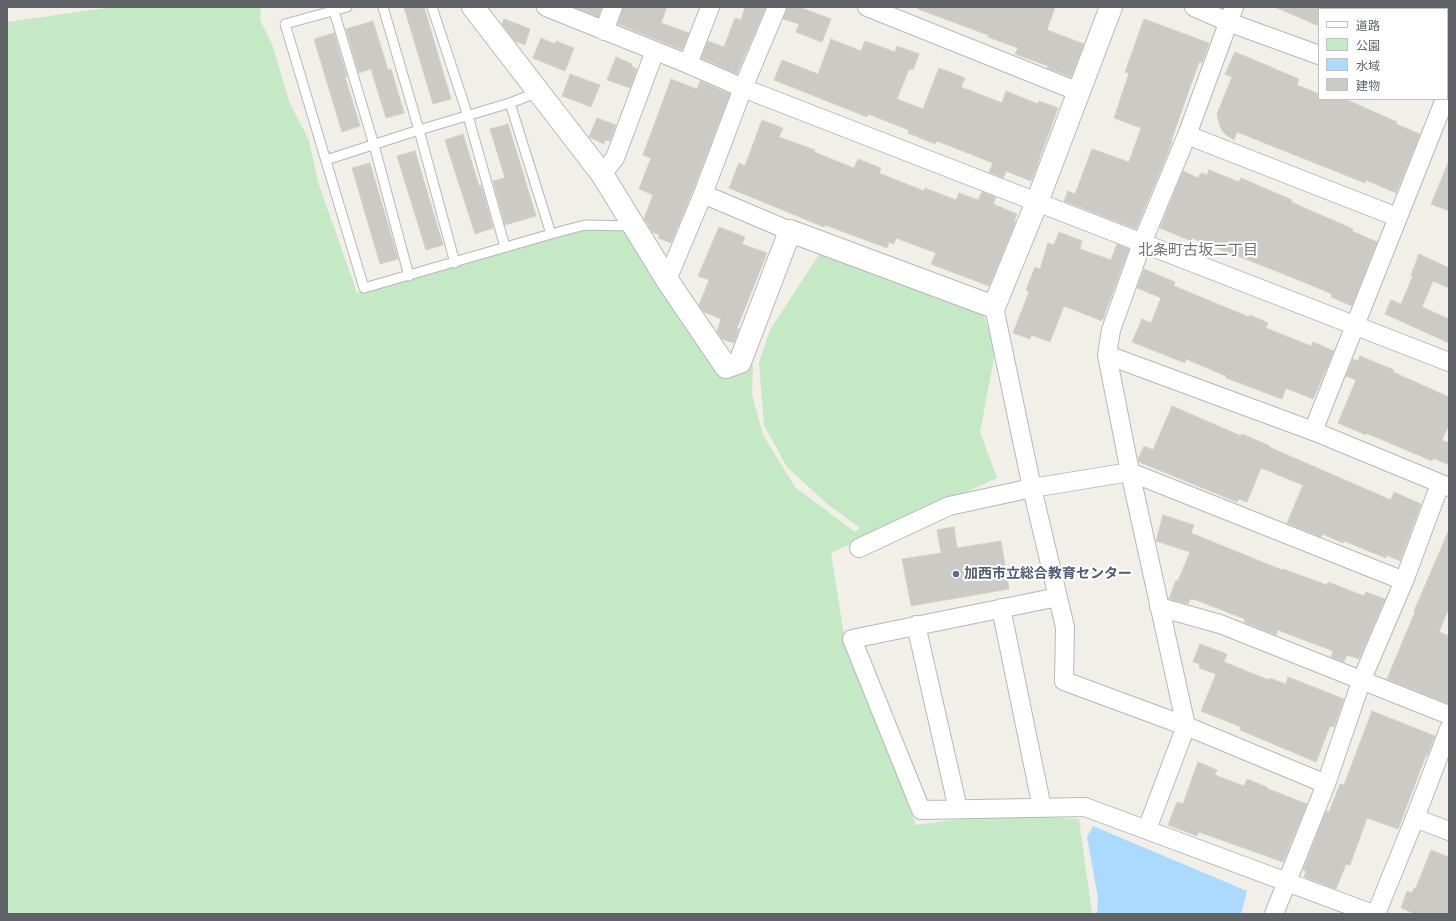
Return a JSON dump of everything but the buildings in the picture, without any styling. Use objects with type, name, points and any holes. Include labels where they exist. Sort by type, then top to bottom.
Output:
[{"type":"street","points":[[473,7],[602,174],[667,280],[726,368],[740,362],[790,231]]},
{"type":"street","points":[[546,7],[688,64],[743,88],[1449,362]]},
{"type":"street","points":[[604,31],[613,7]]},
{"type":"street","points":[[688,64],[710,7]]},
{"type":"street","points":[[667,280],[703,194],[743,88],[777,7]]},
{"type":"street","points":[[867,7],[1079,92]]},
{"type":"street","points":[[1111,7],[1037,202],[994,307],[1032,488],[1065,627],[1064,681],[1186,726],[1326,784]]},
{"type":"street","points":[[1194,7],[1231,14],[1318,55]]},
{"type":"street","points":[[1147,829],[1186,726],[1130,472],[1107,355],[1111,330],[1142,243],[1187,135],[1231,14]]},
{"type":"street","points":[[602,174],[615,158],[655,51]]},
{"type":"street","points":[[1313,431],[1444,100]]},
{"type":"street","points":[[1187,135],[1397,217]]},
{"type":"street","points":[[703,194],[790,231],[994,307]]},
{"type":"street","points":[[1107,355],[1313,431],[1444,486],[1362,679],[1326,784],[1274,914]]},
{"type":"street","points":[[859,548],[949,506],[1032,488],[1130,472],[1404,580]]},
{"type":"street","points":[[1058,597],[852,639],[921,810],[1085,807],[1373,914]]},
{"type":"street","points":[[1159,607],[1220,624],[1362,679],[1449,715]]},
{"type":"street","points":[[1001,608],[1042,808]]},
{"type":"street","points":[[916,625],[958,809]]},
{"type":"street","points":[[1376,914],[1449,729]]},
{"type":"street","points":[[1415,818],[1449,832]]},
{"type":"lane","points":[[347,7],[285,24],[364,288],[585,225],[634,226]]},
{"type":"lane","points":[[383,7],[419,130],[455,263]]},
{"type":"lane","points":[[432,7],[468,116],[505,247]]},
{"type":"lane","points":[[334,11],[374,145],[409,276]]},
{"type":"lane","points":[[326,160],[510,103],[528,96],[535,88]]},
{"type":"lane","points":[[510,103],[551,234]]},
{"type":"green space","points":[[112,7],[261,7],[260,20],[272,44],[290,104],[309,140],[318,182],[357,293],[504,251],[587,230],[632,228],[730,363],[749,362],[753,365],[752,394],[763,435],[795,487],[855,532],[860,528],[826,503],[787,467],[764,425],[759,362],[770,330],[822,250],[982,312],[996,348],[980,432],[997,478],[831,553],[844,635],[916,825],[998,814],[1079,819],[1092,914],[7,914],[7,22]]},
{"type":"water","points":[[1093,826],[1247,891],[1241,914],[1097,914],[1098,898],[1087,837]]},
{"type":"place","name":"加西市立総合教育センター","points":[[956,574]]},
{"type":"district","name":"北条町古坂二丁目","points":[[1198,250]]}]
